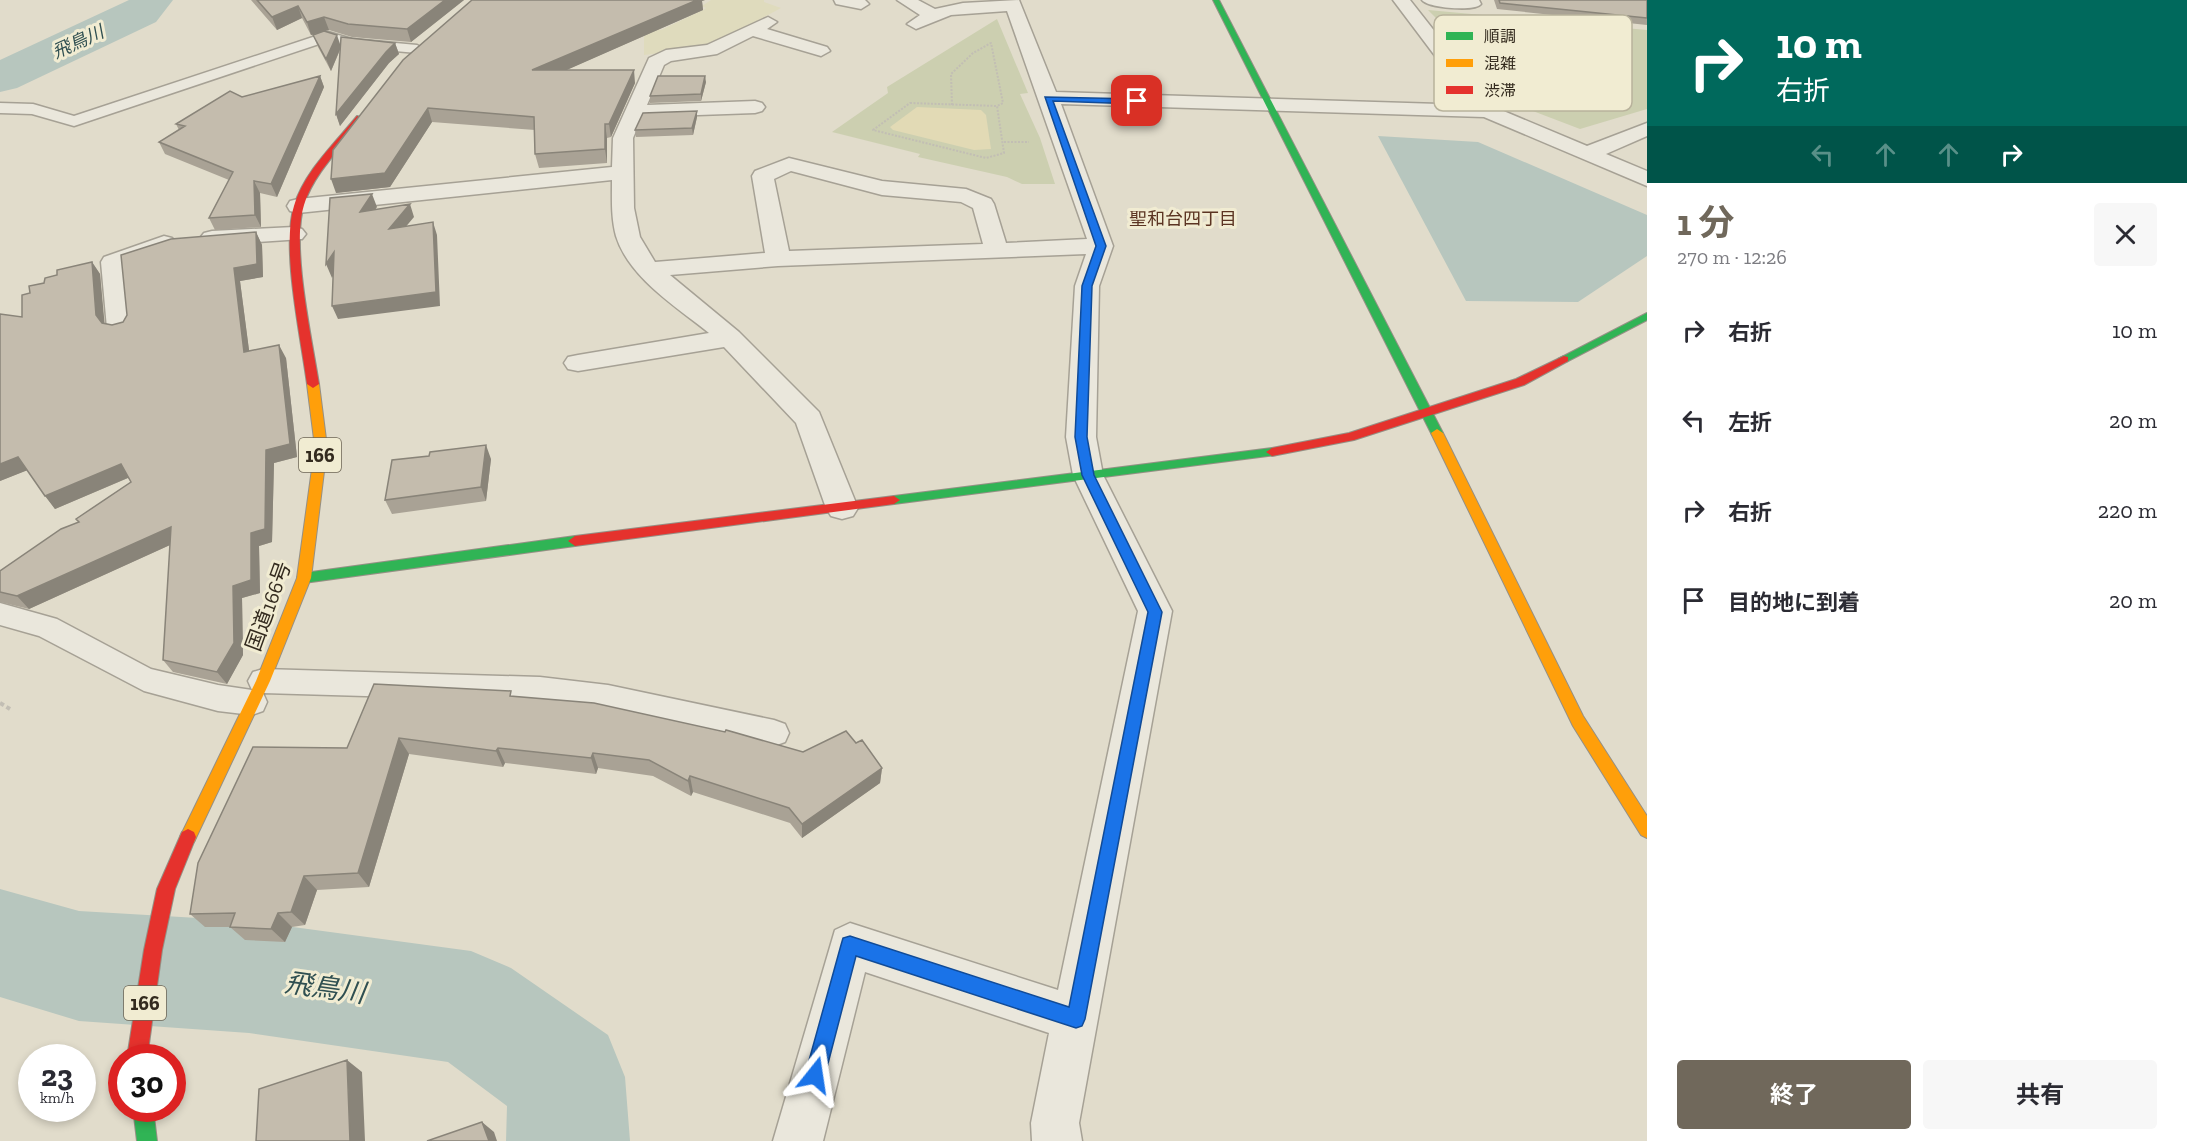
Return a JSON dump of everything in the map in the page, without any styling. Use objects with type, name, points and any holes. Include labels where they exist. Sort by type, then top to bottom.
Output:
[{"type":"main road","points":[[1216,0],[1427,412],[1578,721],[1647,830]]},
{"type":"main road","points":[[405,62],[421,45]]},
{"type":"main road","name":"国道166号","points":[[139,1044],[153,950],[166,889],[207,793],[257,692],[304,578],[321,447],[294,234],[298,206],[313,179],[370,105]]},
{"type":"main road","points":[[304,578],[1281,451],[1350,437],[1520,382],[1647,316]]},
{"type":"main road","points":[[145,1122],[147,1141]]},
{"type":"street","points":[[842,0],[861,4]]},
{"type":"street","points":[[905,0],[932,14]]},
{"type":"street","points":[[1401,0],[1434,43]]},
{"type":"street","points":[[1430,0],[1473,4],[1471,0]]},
{"type":"street","points":[[916,24],[932,14],[969,7],[1012,3],[1066,144],[1101,246],[1087,286],[1081,437],[1088,475],[1155,612],[1055,1124],[1057,1141]]},
{"type":"street","points":[[821,51],[760,26],[711,50],[666,56],[656,62],[623,138],[623,208],[628,237],[648,270],[730,338],[809,419],[842,508]]},
{"type":"street","points":[[1048,98],[1434,110]]},
{"type":"street","points":[[636,111],[755,107]]},
{"type":"street","points":[[1487,111],[1647,179]]},
{"type":"street","points":[[1589,153],[1647,129]]},
{"type":"street","points":[[778,259],[763,176],[789,164],[882,188],[966,196],[983,204],[996,249]]},
{"type":"street","points":[[298,206],[622,172]]},
{"type":"street","points":[[120,328],[112,262],[164,243],[189,239],[294,234]]},
{"type":"street","points":[[648,270],[778,259],[1101,246]]},
{"type":"street","points":[[578,363],[730,338]]},
{"type":"street","points":[[798,1141],[850,945],[1076,1019]]},
{"type":"lane","points":[[0,108],[33,109],[74,121],[328,36],[350,43],[421,45]]},
{"type":"lane","points":[[0,614],[47,627],[144,679],[218,698],[257,692],[540,689],[608,698],[774,732]]},
{"type":"path","points":[[1560,8],[1564,15]]},
{"type":"path","points":[[952,105],[951,74],[973,53],[991,43],[1003,103],[997,106],[952,105],[910,103],[873,130],[986,158],[1004,153],[997,106]]},
{"type":"path","points":[[1004,142],[1066,144]]},
{"type":"path","points":[[0,703],[10,709]]},
{"type":"shaded area","points":[[711,0],[764,0],[764,2],[781,8],[709,47],[644,55],[644,24],[661,30],[703,10],[706,8],[702,6]]},
{"type":"shaded area","points":[[1378,136],[1478,142],[1647,215],[1647,256],[1578,302],[1466,301]]},
{"type":"green space","points":[[1547,0],[1569,0],[1576,15],[1554,15]]},
{"type":"green space","points":[[1428,10],[1482,15],[1434,16]]},
{"type":"green space","points":[[997,19],[1028,93],[1020,94],[1040,138],[1055,184],[1022,184],[1007,177],[918,157],[920,154],[832,132],[888,93],[887,87]]},
{"type":"green space","points":[[1632,29],[1647,30],[1647,109],[1580,129],[1533,111],[1632,111]]},
{"type":"sand","points":[[917,107],[981,110],[986,115],[991,149],[974,150],[893,130],[890,127]]},
{"type":"building","points":[[257,0],[445,0],[407,29],[348,24],[324,17],[307,22],[298,6],[272,17]]},
{"type":"building","points":[[472,0],[697,0],[532,70],[634,70],[609,124],[605,124],[605,149],[535,154],[534,117],[428,108],[385,173],[331,179],[333,150],[403,60]]},
{"type":"building","points":[[1499,0],[1647,0],[1647,18],[1632,15],[1500,3]]},
{"type":"building","points":[[324,31],[337,35],[326,59],[313,35]]},
{"type":"building","points":[[341,37],[395,43],[336,114]]},
{"type":"building","points":[[320,76],[271,184],[254,181],[255,215],[209,218],[233,172],[159,142],[185,126],[176,124],[230,91],[242,97]]},
{"type":"building","points":[[658,76],[705,76],[701,94],[650,96]]},
{"type":"building","points":[[697,111],[692,128],[635,130],[643,113]]},
{"type":"building","points":[[372,194],[360,212],[410,204],[389,229],[433,222],[436,292],[332,306],[334,252],[326,264],[330,198]]},
{"type":"building","points":[[256,232],[257,264],[234,268],[244,352],[279,345],[290,444],[266,450],[265,529],[251,533],[251,580],[233,586],[234,643],[217,672],[163,660],[171,527],[17,596],[0,592],[0,571],[61,529],[79,522],[76,519],[131,482],[121,464],[45,496],[18,457],[0,464],[0,314],[22,317],[22,295],[30,293],[29,286],[44,283],[45,278],[57,275],[57,270],[92,262],[96,315],[102,323],[112,325],[123,322],[127,315],[121,255],[171,239]]},
{"type":"building","points":[[486,445],[481,487],[385,500],[392,460],[429,456],[430,452]]},
{"type":"building","points":[[374,684],[511,691],[510,696],[594,703],[725,732],[726,730],[803,752],[846,731],[856,743],[862,740],[882,768],[802,824],[789,808],[690,776],[688,781],[649,760],[593,753],[591,758],[498,748],[496,751],[399,738],[358,873],[304,876],[291,912],[278,913],[271,929],[230,927],[235,913],[190,914],[198,863],[253,747],[347,748]]},
{"type":"building","points":[[347,1060],[350,1141],[256,1141],[259,1089]]},
{"type":"building","points":[[482,1122],[489,1141],[427,1141]]},
{"type":"waterway","name":"飛鳥川","points":[[0,78],[141,13],[152,0]]},
{"type":"waterway","name":"飛鳥川","points":[[0,943],[79,966],[249,977],[471,1008],[566,1077],[568,1141]]},
{"type":"traffic: fast","points":[[1216,0],[1437,433]]},
{"type":"traffic: fast","points":[[1564,359],[1647,316]]},
{"type":"traffic: fast","points":[[894,500],[1272,452]]},
{"type":"traffic: fast","points":[[304,578],[575,541]]},
{"type":"traffic: fast","points":[[145,1122],[147,1141]]},
{"type":"traffic: slow","points":[[188,837],[263,681],[304,578],[321,447],[313,384]]},
{"type":"traffic: slow","points":[[1437,433],[1578,721],[1647,830]]},
{"type":"traffic: jam","points":[[313,384],[297,265],[296,220],[304,193],[326,160],[360,118]]},
{"type":"traffic: jam","points":[[1272,452],[1350,437],[1520,382],[1564,359]]},
{"type":"traffic: jam","points":[[575,541],[894,500]]},
{"type":"traffic: jam","points":[[139,1044],[153,950],[166,889],[188,837]]},
{"type":"district","name":"聖和台四丁目","points":[[1183,219]]},
{"type":"route","points":[[815,1075],[850,945],[1076,1019],[1155,612],[1088,475],[1081,437],[1087,286],[1101,246],[1048,98],[1137,101]]}]
